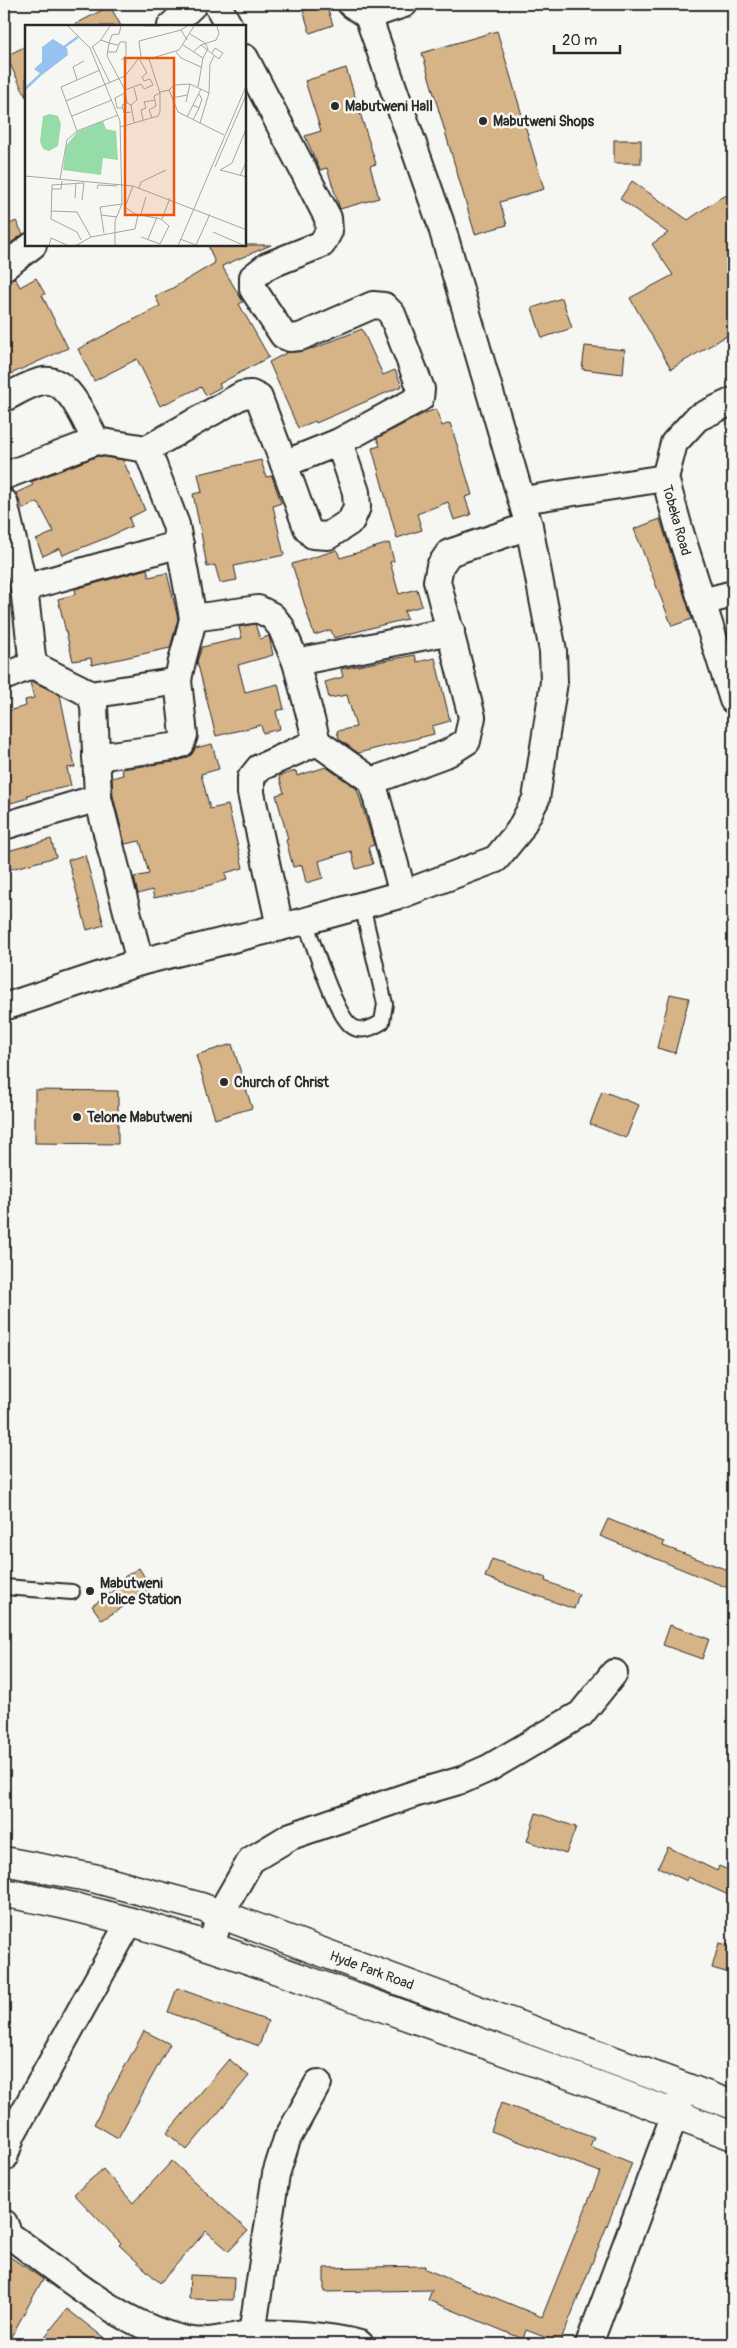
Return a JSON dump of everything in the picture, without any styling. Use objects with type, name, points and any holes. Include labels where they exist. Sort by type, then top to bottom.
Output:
[{"type":"street","points":[[172,25],[194,4]]},
{"type":"street","points":[[217,4],[228,25]]},
{"type":"street","points":[[4,1007],[140,962],[403,894],[496,859],[519,831],[536,799],[554,682],[546,608],[529,526],[440,221],[359,10],[404,4]]},
{"type":"street","points":[[246,60],[328,218],[329,231],[322,244],[267,266],[254,277],[253,289],[283,335],[290,338],[300,337],[373,304],[384,306],[392,314],[422,389],[420,398],[413,403],[339,442],[284,464]]},
{"type":"street","points":[[4,267],[32,246]]},
{"type":"street","points":[[4,398],[41,381],[55,381],[66,388],[96,441]]},
{"type":"street","points":[[4,476],[96,441],[147,449],[242,396],[251,394],[259,398],[307,528],[313,535],[328,536],[352,521],[357,507],[356,492],[339,442]]},
{"type":"street","points":[[665,478],[674,443],[697,418],[733,401]]},
{"type":"street","points":[[96,757],[172,747],[181,744],[184,735],[178,681],[193,618],[176,525],[147,449]]},
{"type":"street","name":"Tobeka Road","points":[[522,500],[665,478],[733,700]]},
{"type":"street","points":[[5,517],[24,588],[32,665]]},
{"type":"street","points":[[372,780],[448,753],[468,740],[472,717],[437,581],[440,566],[449,553],[529,526]]},
{"type":"street","points":[[24,588],[180,544]]},
{"type":"street","points":[[702,602],[733,594]]},
{"type":"street","points":[[193,618],[258,609],[272,616],[281,627],[296,662],[317,742],[372,780],[403,894]]},
{"type":"street","points":[[296,662],[451,631]]},
{"type":"street","points":[[4,677],[32,665]]},
{"type":"street","points":[[32,665],[90,695],[178,681]]},
{"type":"street","points":[[90,695],[94,705],[98,798],[140,962]]},
{"type":"street","points":[[292,924],[251,793],[251,778],[259,768],[317,742]]},
{"type":"street","points":[[4,826],[98,798]]},
{"type":"street","points":[[211,1946],[220,1914],[251,1860],[290,1836],[417,1793],[462,1780],[489,1768],[581,1714],[614,1673]]},
{"type":"street","name":"Hyde Park Road","points":[[4,1861],[93,1878],[200,1907],[733,2104]]},
{"type":"street","points":[[4,1893],[130,1921],[211,1946],[733,2136]]},
{"type":"street","points":[[4,2158],[12,2134],[130,1921]]},
{"type":"street","points":[[252,2334],[276,2174],[287,2139],[318,2083]]},
{"type":"street","points":[[589,2344],[685,2087]]},
{"type":"street","points":[[4,2223],[9,2235],[109,2306],[153,2331],[195,2343],[252,2334],[326,2337],[360,2344]]},
{"type":"lane","points":[[292,924],[340,1014],[353,1027],[368,1030],[382,1022],[385,1004],[362,905]]},
{"type":"lane","points":[[4,1587],[72,1592]]},
{"type":"building","points":[[326,4],[333,25],[310,33],[303,10]]},
{"type":"building","points":[[110,6],[120,25],[74,25]]},
{"type":"building","name":"Mabutweni Shops","points":[[497,31],[544,189],[500,202],[507,225],[475,234],[422,53]]},
{"type":"building","points":[[25,46],[25,95],[6,56]]},
{"type":"building","name":"Mabutweni Hall","points":[[346,68],[376,164],[370,166],[379,198],[340,209],[327,168],[320,170],[305,136],[321,131],[305,81]]},
{"type":"building","points":[[614,140],[641,140],[641,163],[614,163]]},
{"type":"building","points":[[632,181],[688,220],[720,198],[733,193],[733,332],[671,369],[630,298],[673,275],[652,244],[668,233],[620,199]]},
{"type":"building","points":[[16,221],[23,234],[4,248],[4,227]]},
{"type":"building","points":[[271,245],[222,266],[243,302],[239,304],[269,357],[219,384],[221,387],[206,395],[201,387],[160,406],[137,359],[94,381],[78,349],[160,306],[155,296],[171,289],[215,263],[208,246]]},
{"type":"building","points":[[15,278],[20,287],[36,278],[45,294],[42,295],[68,348],[4,377],[4,282]]},
{"type":"building","points":[[562,298],[572,328],[542,338],[532,308]]},
{"type":"building","points":[[362,329],[383,375],[395,370],[402,386],[316,423],[315,421],[298,428],[269,362],[288,352],[315,348]]},
{"type":"building","points":[[585,346],[625,350],[623,374],[582,369]]},
{"type":"building","points":[[436,409],[442,426],[450,423],[472,495],[465,497],[471,515],[454,520],[448,502],[417,514],[422,530],[397,538],[372,448],[380,446],[377,438]]},
{"type":"building","points":[[98,456],[123,460],[145,510],[129,518],[132,526],[106,538],[63,555],[60,548],[43,556],[36,540],[54,532],[38,502],[23,509],[16,493],[33,485],[31,482]]},
{"type":"building","points":[[261,460],[266,477],[272,476],[281,503],[273,506],[284,555],[234,566],[237,580],[220,583],[215,565],[207,567],[193,494],[202,492],[198,474]]},
{"type":"building","points":[[660,519],[692,619],[672,626],[634,529]]},
{"type":"building","points":[[389,543],[394,561],[390,562],[399,594],[417,589],[422,606],[404,611],[407,619],[334,638],[331,630],[314,635],[292,564],[337,550],[340,558]]},
{"type":"building","points":[[147,569],[149,577],[167,573],[178,619],[170,648],[92,665],[91,658],[73,661],[58,599],[76,594],[75,589]]},
{"type":"building","points":[[255,624],[260,639],[269,636],[273,655],[238,665],[245,692],[278,684],[284,709],[276,711],[280,729],[263,733],[261,725],[216,736],[197,661],[202,647],[242,638],[239,627]]},
{"type":"building","points":[[415,655],[417,662],[435,658],[450,721],[432,726],[434,734],[358,753],[339,739],[337,731],[356,727],[347,695],[329,698],[325,682],[343,677],[341,669]]},
{"type":"building","points":[[32,681],[60,695],[75,767],[67,768],[71,786],[27,795],[28,798],[11,803],[6,785],[4,786],[4,712],[26,706],[25,700],[34,698],[30,682]]},
{"type":"building","points":[[212,744],[219,769],[201,774],[210,809],[228,805],[243,868],[225,873],[227,880],[199,888],[154,898],[152,890],[138,894],[134,877],[149,874],[140,841],[125,844],[113,796],[112,778],[123,775],[122,769],[174,762],[192,754],[195,748]]},
{"type":"building","points":[[326,767],[357,789],[374,845],[368,847],[373,864],[356,869],[351,851],[319,861],[323,878],[306,883],[302,865],[293,867],[286,840],[288,839],[276,795],[284,793],[279,776],[296,771],[297,776]]},
{"type":"building","points":[[51,839],[56,857],[4,871],[4,852]]},
{"type":"building","points":[[85,855],[104,925],[87,930],[68,860]]},
{"type":"building","points":[[670,994],[689,998],[675,1053],[657,1048]]},
{"type":"building","name":"Church of Christ","points":[[232,1044],[252,1108],[215,1119],[196,1055]]},
{"type":"building","name":"Telone Mabutweni","points":[[35,1090],[118,1091],[118,1144],[35,1143]]},
{"type":"building","points":[[602,1091],[639,1105],[626,1138],[590,1124]]},
{"type":"building","points":[[608,1519],[664,1542],[663,1546],[733,1572],[733,1590],[600,1536]]},
{"type":"building","points":[[492,1559],[546,1578],[545,1581],[579,1594],[574,1609],[485,1577]]},
{"type":"building","points":[[139,1568],[152,1589],[102,1620],[92,1606],[127,1582],[124,1577]]},
{"type":"building","points":[[670,1625],[709,1639],[702,1659],[663,1645]]},
{"type":"building","points":[[536,1813],[576,1827],[566,1854],[527,1841]]},
{"type":"building","points":[[668,1847],[717,1871],[719,1866],[733,1872],[733,1897],[688,1877],[687,1881],[658,1867]]},
{"type":"building","points":[[719,1943],[733,1946],[733,1974],[712,1968]]},
{"type":"building","points":[[177,1988],[268,2021],[259,2046],[168,2012]]},
{"type":"building","points":[[144,2031],[170,2044],[118,2138],[94,2124]]},
{"type":"building","points":[[229,2059],[249,2076],[187,2150],[167,2133]]},
{"type":"building","points":[[501,2103],[594,2137],[590,2146],[632,2163],[560,2343],[526,2330],[523,2339],[428,2300],[432,2290],[324,2292],[324,2268],[425,2266],[425,2269],[542,2317],[600,2172],[491,2131]]},
{"type":"building","points":[[172,2161],[248,2231],[229,2251],[206,2231],[160,2283],[119,2245],[121,2243],[74,2194],[103,2169],[133,2203]]},
{"type":"building","points":[[4,2253],[43,2279],[7,2344],[4,2344],[4,2300],[10,2288],[4,2284]]},
{"type":"building","points":[[190,2275],[234,2277],[233,2300],[189,2299]]},
{"type":"building","points":[[67,2309],[112,2344],[39,2344]]},
{"type":"place","name":"Mabutweni Hall","points":[[335,106]]},
{"type":"place","name":"Mabutweni Shops","points":[[483,121]]},
{"type":"place","name":"Church of Christ","points":[[224,1082]]},
{"type":"place","name":"Telone Mabutweni","points":[[77,1117]]},
{"type":"place","name":"Mabutweni Police Station","points":[[90,1591]]}]
